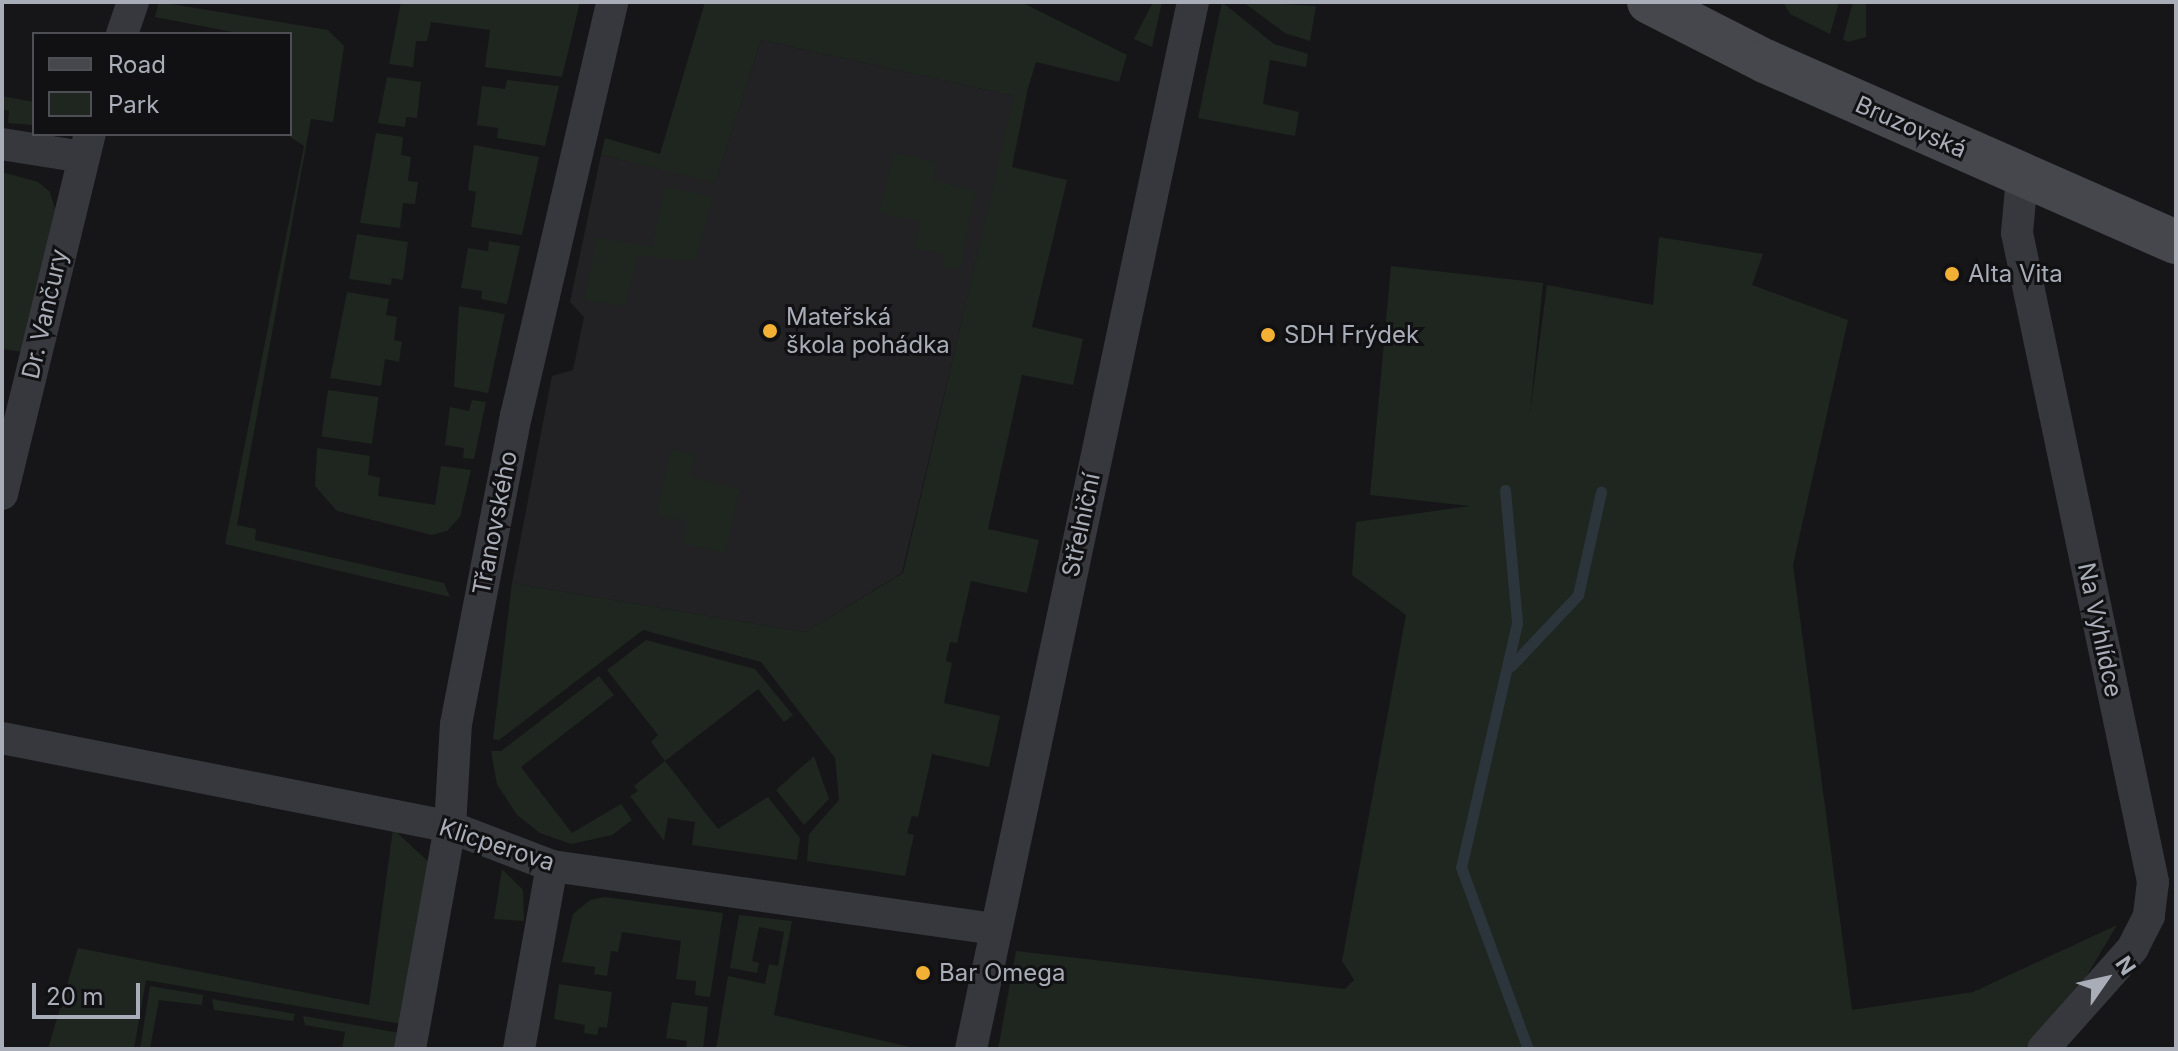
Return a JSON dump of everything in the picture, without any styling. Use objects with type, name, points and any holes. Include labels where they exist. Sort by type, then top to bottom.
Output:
[{"type":"main road","name":"Bruzovská","points":[[1649,2],[1765,61],[2022,177],[2176,242]]},
{"type":"street","points":[[123,32],[133,2]]},
{"type":"street","name":"Třanovského","points":[[410,1049],[450,827],[456,724],[516,416],[612,2]]},
{"type":"street","name":"Střelniční","points":[[971,1049],[1193,2]]},
{"type":"street","points":[[2,144],[86,146]]},
{"type":"street","name":"Dr. Vančury","points":[[2,494],[86,146]]},
{"type":"street","name":"Na Vyhlídce","points":[[2022,177],[2017,233],[2164,885],[2133,948],[2043,1049]]},
{"type":"street","name":"Klicperova","points":[[2,738],[450,827],[552,866],[995,929]]},
{"type":"street","points":[[519,1049],[552,866]]},
{"type":"shaded area","name":"Mateřská škola pohádka","points":[[761,40],[1015,96],[902,573],[805,632],[512,583],[552,376],[573,370],[584,317],[570,302],[601,155],[715,182]]},
{"type":"green space","points":[[159,2],[328,30],[344,46],[333,122],[311,119],[237,525],[256,529],[255,540],[444,583],[450,597],[225,544],[304,146],[289,136],[292,136],[292,32],[233,32],[155,17]]},
{"type":"green space","points":[[401,2],[580,2],[562,77],[485,67],[490,30],[431,22],[427,41],[416,41],[413,67],[389,64]]},
{"type":"green space","points":[[705,2],[1021,2],[1127,55],[1119,82],[1036,62],[1028,88],[1012,167],[1067,180],[1032,327],[1083,339],[1073,385],[1022,375],[988,529],[1039,540],[1027,593],[971,581],[957,643],[950,642],[946,661],[952,663],[944,703],[1000,716],[989,767],[932,754],[918,817],[912,816],[907,833],[914,835],[905,876],[807,861],[809,834],[839,800],[835,758],[761,662],[643,630],[499,740],[493,739],[512,583],[805,632],[903,573],[1014,96],[761,40],[715,183],[601,155],[605,138],[660,154]]},
{"type":"green space","points":[[1153,2],[1162,2],[1152,47],[1134,39]]},
{"type":"green space","points":[[1222,2],[1274,44],[1308,54],[1306,67],[1270,60],[1263,104],[1299,112],[1295,136],[1198,118]]},
{"type":"green space","points":[[1243,2],[1316,6],[1310,41],[1285,33]]},
{"type":"green space","points":[[1783,2],[1839,2],[1830,34],[1790,14]]},
{"type":"green space","points":[[1853,2],[1866,2],[1866,37],[1848,42],[1843,39]]},
{"type":"green space","points":[[387,77],[421,82],[417,118],[406,117],[405,127],[378,123]]},
{"type":"green space","points":[[507,80],[559,86],[545,146],[497,138],[498,128],[477,125],[482,86],[505,89]]},
{"type":"green space","points":[[2,96],[32,102],[32,125],[8,123],[9,111],[2,109]]},
{"type":"green space","points":[[376,133],[403,137],[401,155],[411,157],[408,181],[418,182],[415,204],[403,203],[400,228],[360,223]]},
{"type":"green space","points":[[474,145],[539,157],[522,235],[471,227],[476,192],[468,190]]},
{"type":"green space","points":[[894,153],[937,163],[933,180],[975,191],[960,269],[943,268],[945,255],[914,248],[920,222],[879,213]]},
{"type":"green space","points":[[2,172],[38,182],[50,192],[55,209],[23,352],[2,349]]},
{"type":"green space","points":[[665,186],[713,197],[695,262],[638,255],[625,306],[584,300],[597,237],[652,247]]},
{"type":"green space","points":[[357,234],[408,242],[403,280],[392,278],[391,285],[349,279]]},
{"type":"green space","points":[[1659,237],[1763,254],[1752,285],[1848,320],[1793,565],[1852,1010],[1973,992],[2117,925],[2077,992],[2024,1049],[998,1049],[1016,951],[1345,989],[1354,980],[1342,961],[1406,615],[1352,575],[1356,522],[1470,506],[1370,495],[1391,266],[1543,283],[1530,413],[1547,285],[1653,305]]},
{"type":"green space","points":[[489,241],[520,246],[507,304],[481,299],[482,291],[461,288],[468,248],[488,251]]},
{"type":"green space","points":[[347,292],[389,299],[386,315],[397,317],[394,340],[402,342],[399,362],[385,359],[381,386],[330,378]]},
{"type":"green space","points":[[459,306],[505,314],[488,393],[454,387]]},
{"type":"green space","points":[[328,390],[379,397],[372,444],[321,437]]},
{"type":"green space","points":[[472,400],[486,402],[474,459],[463,458],[464,448],[445,445],[450,407],[469,411]]},
{"type":"green space","points":[[317,448],[370,456],[368,475],[380,478],[378,496],[435,505],[441,466],[471,470],[460,517],[447,531],[432,535],[337,511],[315,486]]},
{"type":"green space","points":[[671,449],[695,455],[690,477],[740,489],[725,553],[682,544],[687,522],[656,514]]},
{"type":"green space","points":[[646,640],[755,669],[793,715],[784,722],[758,689],[665,761],[651,742],[658,735],[607,670]]},
{"type":"green space","points":[[599,676],[614,695],[521,767],[572,833],[621,804],[632,820],[612,835],[571,844],[540,833],[517,815],[497,784],[491,751],[501,751]]},
{"type":"green space","points":[[814,756],[829,799],[804,825],[776,790]]},
{"type":"green space","points":[[665,761],[718,829],[768,797],[800,838],[797,860],[692,845],[695,822],[668,818],[664,841],[630,796],[638,791],[634,786]]},
{"type":"green space","points":[[393,829],[430,863],[402,1024],[146,980],[134,1049],[48,1049],[78,948],[369,1005]]},
{"type":"green space","points":[[502,869],[523,890],[524,921],[494,919]]},
{"type":"green space","points":[[605,897],[723,913],[710,997],[695,995],[696,981],[676,979],[681,941],[622,932],[618,952],[611,951],[607,976],[594,974],[595,967],[562,962],[573,914],[590,900]]},
{"type":"green space","points":[[739,915],[792,921],[774,1015],[918,1049],[716,1049],[728,976],[765,984],[769,964],[778,966],[784,932],[759,927],[752,961],[759,963],[757,973],[730,968]]},
{"type":"green space","points":[[559,984],[612,992],[607,1028],[599,1027],[597,1035],[584,1033],[585,1025],[554,1019]]},
{"type":"green space","points":[[150,986],[203,995],[202,1005],[159,1000],[150,1049],[140,1049]]},
{"type":"green space","points":[[212,999],[295,1014],[293,1021],[214,1010]]},
{"type":"green space","points":[[672,1002],[708,1007],[703,1049],[686,1049],[687,1041],[666,1038]]},
{"type":"green space","points":[[303,1016],[400,1033],[397,1049],[342,1049],[345,1032],[305,1025]]},
{"type":"waterway","points":[[1505,490],[1517,623],[1461,867],[1528,1049]]},
{"type":"waterway","points":[[1511,666],[1578,595],[1601,492]]},
{"type":"place","name":"Alta Vita","points":[[1952,274]]},
{"type":"place","name":"Mateřská škola pohádka","points":[[770,331]]},
{"type":"place","name":"SDH Frýdek","points":[[1268,335]]},
{"type":"place","name":"Bar Omega","points":[[923,973]]}]
